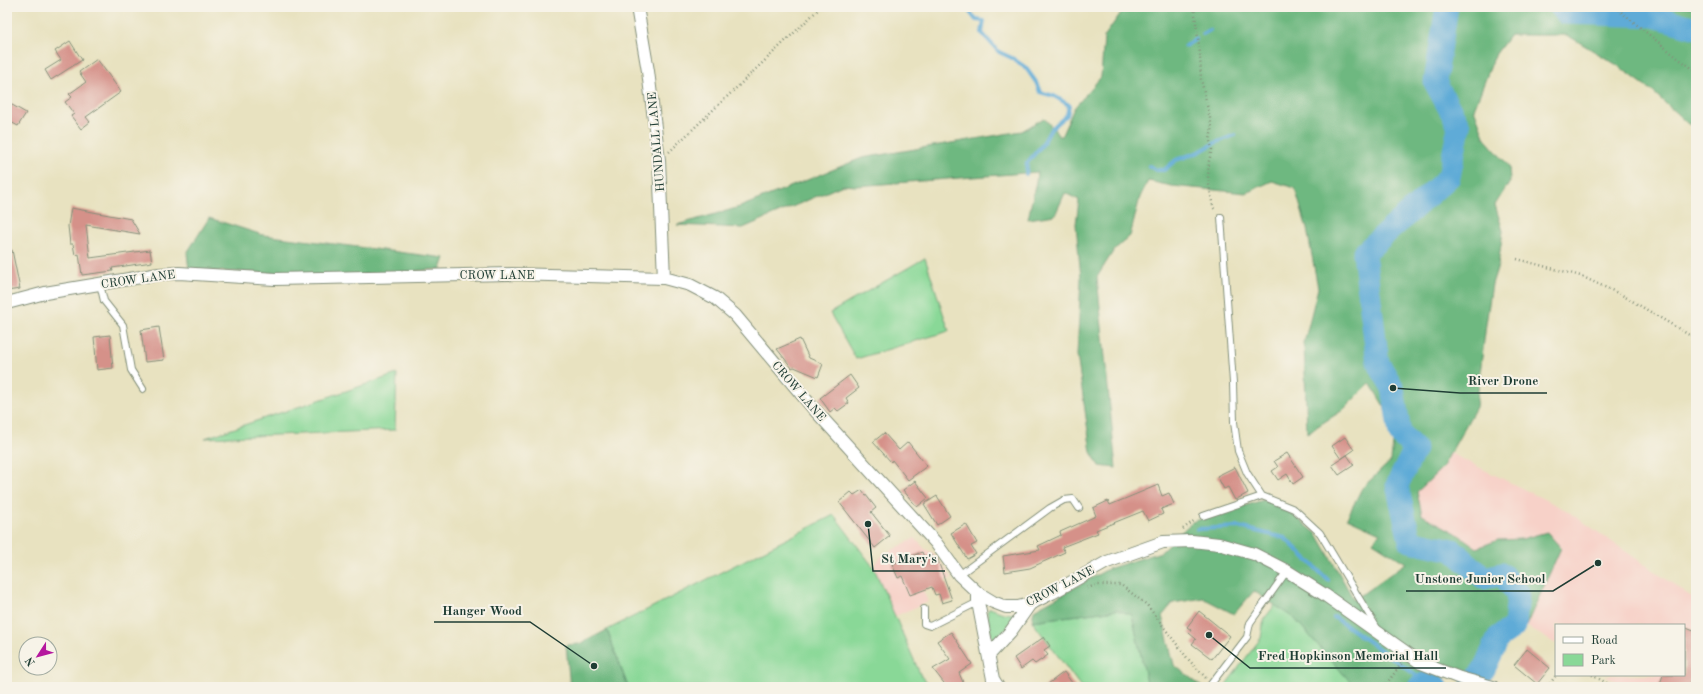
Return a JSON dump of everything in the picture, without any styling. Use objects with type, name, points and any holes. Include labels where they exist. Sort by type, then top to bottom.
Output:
[{"type":"street","name":"HUNDALL LANE","points":[[637,7],[648,70],[659,160],[664,278]]},
{"type":"street","name":"CROW LANE","points":[[7,303],[44,293],[159,274],[179,273],[275,279],[511,274],[664,278],[690,285],[715,298],[735,315],[813,408],[936,542],[959,575],[978,598],[1006,607],[1018,607],[1030,604],[1052,593],[1107,562],[1163,542],[1192,541],[1219,544],[1254,554],[1287,571],[1381,634],[1421,663],[1460,678],[1489,685]]},
{"type":"street","points":[[978,598],[993,679],[998,687]]},
{"type":"street","points":[[989,655],[1011,631],[1030,604]]},
{"type":"lane","points":[[1222,217],[1233,383],[1234,422],[1238,451],[1247,473],[1262,496],[1294,509],[1320,533],[1381,634]]},
{"type":"lane","points":[[100,284],[104,300],[122,325],[131,370],[143,389]]},
{"type":"lane","points":[[1203,516],[1262,496]]},
{"type":"lane","points":[[959,575],[1024,526],[1064,500],[1073,499],[1079,508]]},
{"type":"lane","points":[[1211,684],[1247,637],[1250,623],[1287,571]]},
{"type":"lane","points":[[924,609],[924,624],[930,626],[978,598]]},
{"type":"path","points":[[659,160],[821,7]]},
{"type":"path","points":[[1194,7],[1200,53],[1201,79],[1212,127],[1210,141],[1212,149],[1208,161],[1208,179],[1213,207],[1222,217]]},
{"type":"path","points":[[1616,7],[1679,59],[1696,71]]},
{"type":"path","points":[[1517,258],[1581,276],[1622,295],[1696,339]]},
{"type":"path","points":[[1082,590],[1097,585],[1121,586],[1147,605],[1188,659],[1211,684]]},
{"type":"path","points":[[1384,687],[1408,654]]},
{"type":"path","points":[[1548,687],[1555,676]]},
{"type":"path","points":[[1594,676],[1614,687]]},
{"type":"shaded area","points":[[1450,453],[1566,510],[1696,600],[1696,676],[1692,687],[1624,687],[1607,676],[1685,676],[1685,624],[1555,624],[1555,643],[1526,626],[1547,577],[1548,532],[1522,539],[1498,540],[1477,548],[1456,533],[1422,515],[1417,492],[1442,468]]},
{"type":"shaded area","points":[[915,538],[925,549],[933,553],[952,578],[923,590],[928,602],[895,616],[874,568],[876,562],[883,555]]},
{"type":"green space","points":[[1125,7],[1696,7],[1696,126],[1688,124],[1651,90],[1617,65],[1567,35],[1510,35],[1495,55],[1474,109],[1485,139],[1509,166],[1510,181],[1495,205],[1503,231],[1498,265],[1492,284],[1476,407],[1442,468],[1417,492],[1422,515],[1456,533],[1477,548],[1498,540],[1522,539],[1547,532],[1561,548],[1526,626],[1477,674],[1424,677],[1417,687],[1355,687],[1295,619],[1254,591],[1234,614],[1203,598],[1173,603],[1162,616],[1174,665],[1202,687],[1148,687],[1132,615],[1117,610],[1032,621],[1034,610],[1108,569],[1161,552],[1192,522],[1270,498],[1317,534],[1354,600],[1406,563],[1373,542],[1380,533],[1347,518],[1362,488],[1391,461],[1393,442],[1385,408],[1370,383],[1343,410],[1307,433],[1304,343],[1318,288],[1307,229],[1295,188],[1272,181],[1246,193],[1172,186],[1148,181],[1140,197],[1130,236],[1114,250],[1097,277],[1116,468],[1099,466],[1091,452],[1077,355],[1081,278],[1076,224],[1079,200],[1065,193],[1055,215],[1028,219],[1038,172],[856,186],[843,185],[743,228],[677,225],[740,207],[862,158],[1022,131],[1044,118],[1061,137],[1074,108],[1101,77],[1104,37]]},
{"type":"green space","points":[[209,218],[263,235],[445,258],[441,269],[341,276],[189,270],[187,253]]},
{"type":"green space","points":[[925,258],[949,331],[856,359],[830,313]]},
{"type":"green space","points":[[397,374],[395,430],[205,438]]},
{"type":"green space","points":[[834,515],[874,568],[921,676],[931,687],[628,687],[607,630]]},
{"type":"green space","points":[[1275,605],[1295,619],[1355,687],[1224,687],[1261,638],[1264,619]]},
{"type":"green space","points":[[990,608],[1003,613],[1013,614],[1016,618],[996,640],[992,638],[987,611]]},
{"type":"green space","points":[[1117,610],[1132,615],[1148,687],[1081,687],[1032,621]]},
{"type":"green space","points":[[607,630],[628,687],[570,687],[566,645],[580,644]]},
{"type":"building","points":[[70,41],[82,60],[51,80],[45,70],[61,60],[55,51]]},
{"type":"building","points":[[97,59],[121,92],[86,117],[90,122],[81,129],[71,116],[74,114],[65,102],[72,97],[69,94],[86,82],[79,72]]},
{"type":"building","points":[[7,102],[26,113],[18,126],[7,120]]},
{"type":"building","points":[[71,208],[131,219],[140,234],[86,225],[90,258],[150,250],[152,262],[112,268],[113,271],[82,275],[79,254],[75,255],[73,244],[70,244],[68,226]]},
{"type":"building","points":[[7,250],[12,250],[20,289],[7,291]]},
{"type":"building","points":[[159,327],[164,360],[145,362],[141,330]]},
{"type":"building","points":[[110,335],[113,368],[97,370],[94,337]]},
{"type":"building","points":[[800,339],[809,358],[823,364],[818,377],[794,367],[792,368],[777,349]]},
{"type":"building","points":[[850,375],[859,388],[846,398],[849,403],[838,411],[835,408],[830,412],[820,398]]},
{"type":"building","points":[[884,433],[899,450],[908,442],[927,466],[908,480],[892,460],[891,462],[873,442]]},
{"type":"building","points":[[1345,437],[1354,450],[1341,459],[1332,446]]},
{"type":"building","points":[[1287,453],[1303,477],[1293,484],[1287,474],[1278,480],[1272,471],[1278,467],[1274,461]]},
{"type":"building","points":[[1347,455],[1354,465],[1339,475],[1332,465]]},
{"type":"building","points":[[1235,467],[1248,493],[1235,500],[1228,487],[1224,489],[1217,476]]},
{"type":"building","points":[[915,481],[928,498],[917,507],[903,490]]},
{"type":"building","points":[[1158,485],[1162,496],[1169,493],[1174,504],[1161,509],[1163,514],[1148,521],[1143,511],[1096,530],[1098,533],[1062,547],[1065,552],[1030,568],[1005,572],[1003,556],[1040,550],[1038,546],[1061,535],[1060,532],[1096,516],[1093,508],[1108,501],[1110,505]]},
{"type":"building","points":[[862,490],[876,508],[871,512],[890,536],[875,548],[839,502],[851,492],[854,495]]},
{"type":"building","points":[[937,496],[950,516],[937,525],[924,504]]},
{"type":"building","points":[[966,524],[977,543],[971,546],[976,554],[967,559],[951,533]]},
{"type":"building","points":[[922,552],[924,557],[931,555],[933,560],[937,558],[952,600],[942,603],[939,594],[935,595],[932,587],[910,595],[902,576],[898,578],[892,564]]},
{"type":"building","points":[[1199,611],[1230,636],[1212,659],[1192,644],[1196,639],[1189,633],[1191,630],[1187,627]]},
{"type":"building","points":[[1685,627],[1696,632],[1696,665],[1688,687],[1659,687],[1663,676],[1685,676]]},
{"type":"building","points":[[951,632],[972,664],[959,673],[965,687],[947,687],[933,669],[950,659],[937,641]]},
{"type":"building","points":[[1044,637],[1050,646],[1044,650],[1048,655],[1035,664],[1032,661],[1021,669],[1014,658]]},
{"type":"building","points":[[1527,649],[1550,668],[1537,684],[1514,665]]},
{"type":"building","points":[[1064,672],[1075,687],[1044,687]]},
{"type":"waterway","points":[[966,7],[976,20],[984,21],[982,33],[999,52],[1012,58],[1026,68],[1036,82],[1040,92],[1054,96],[1069,105],[1067,115],[1051,129],[1042,145],[1027,163],[1026,174]]},
{"type":"waterway","points":[[1447,7],[1435,82],[1459,126],[1449,177],[1364,253],[1378,363],[1393,388],[1400,434],[1415,449],[1397,485],[1410,541],[1453,550],[1484,578],[1502,574],[1518,594],[1515,626],[1499,637],[1484,669],[1471,687]]},
{"type":"waterway","points":[[1560,7],[1566,13],[1653,16],[1696,28]]},
{"type":"waterway","points":[[1203,34],[1210,30]]},
{"type":"waterway","points":[[1185,46],[1196,39]]},
{"type":"waterway","points":[[1149,166],[1157,170],[1164,170],[1176,160],[1199,152],[1215,143],[1235,135]]},
{"type":"waterway","points":[[1197,529],[1239,527],[1285,538],[1328,580]]},
{"type":"waterway","points":[[1334,617],[1426,682]]},
{"type":"waterway","points":[[1419,687],[1426,682],[1437,687]]},
{"type":"place","name":"River Drone","points":[[1393,388]]},
{"type":"place","name":"St Mary's","points":[[868,524]]},
{"type":"place","name":"Unstone Junior School","points":[[1598,563]]},
{"type":"place","name":"Fred Hopkinson Memorial Hall","points":[[1209,635]]},
{"type":"place","name":"Hanger Wood","points":[[594,666]]}]
